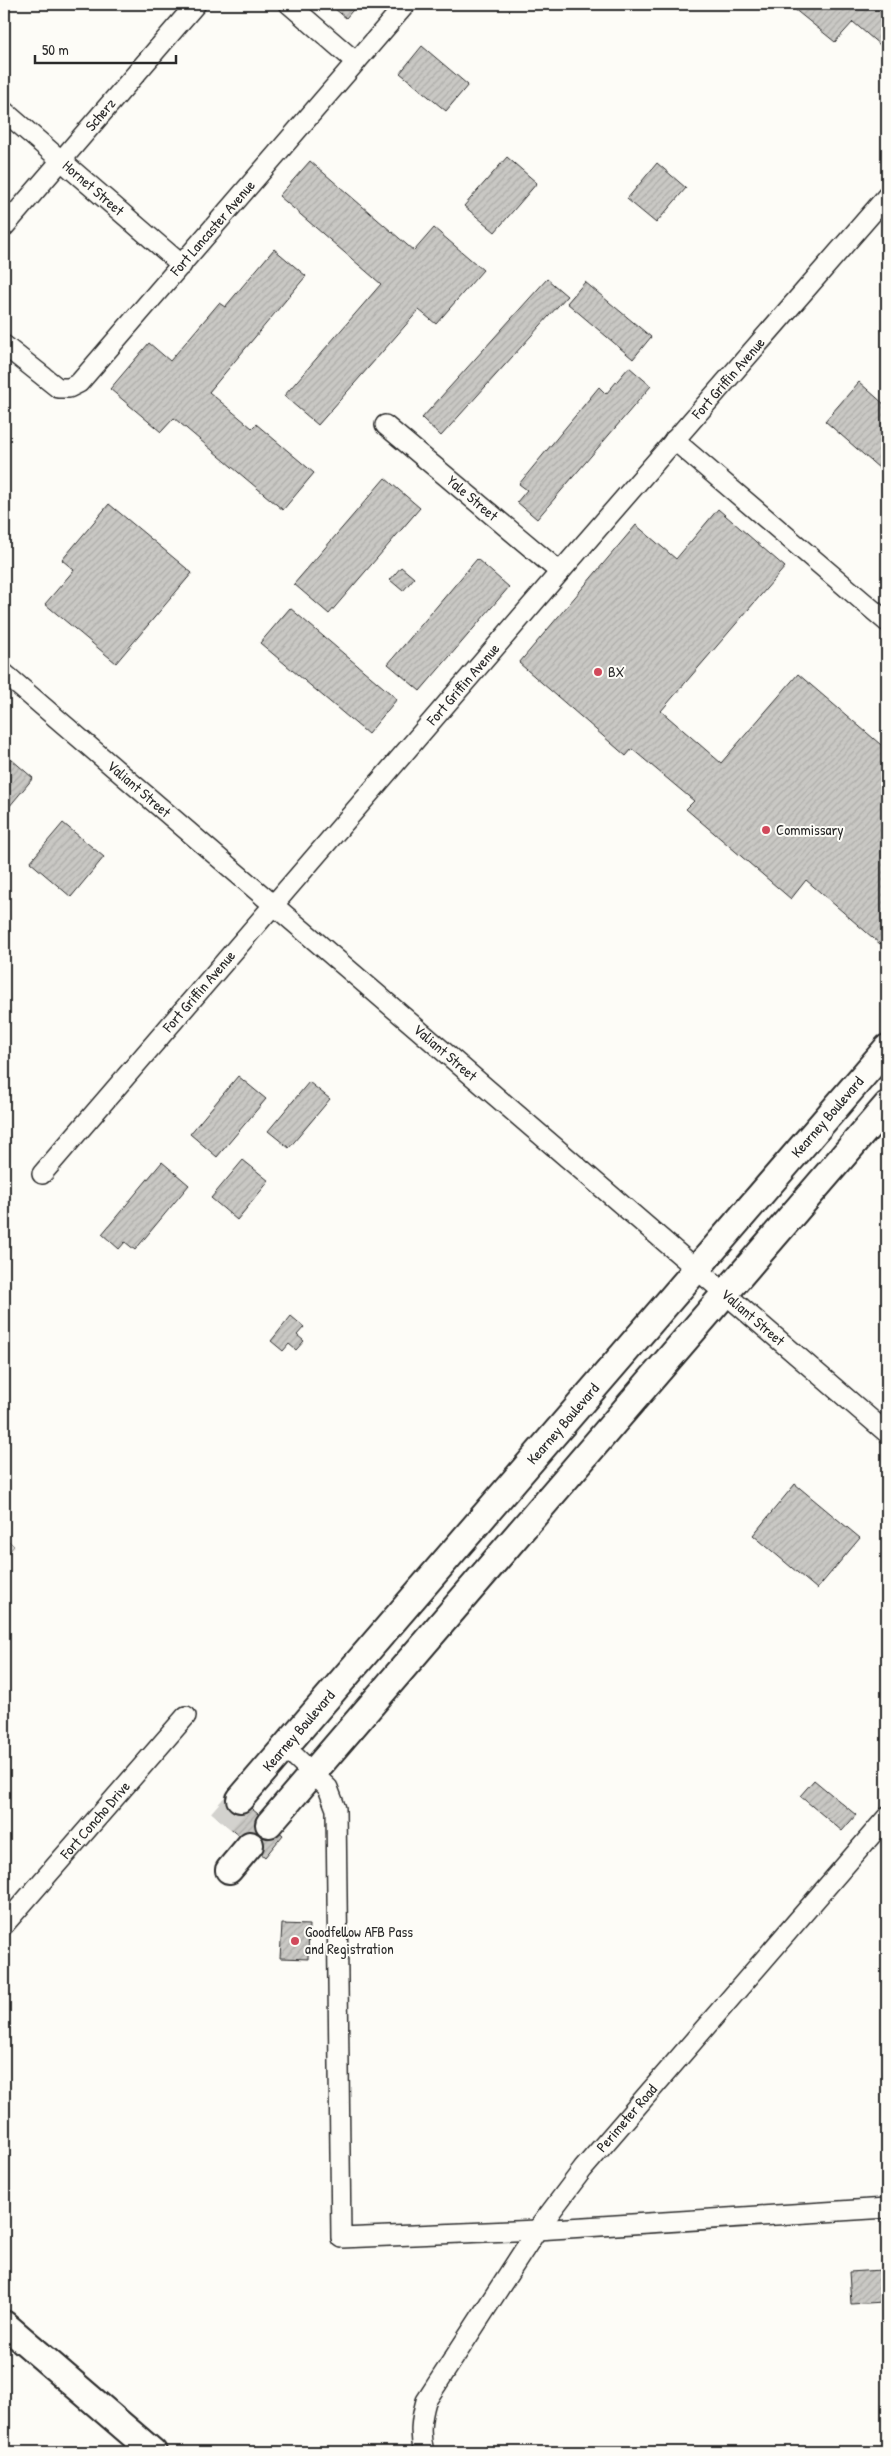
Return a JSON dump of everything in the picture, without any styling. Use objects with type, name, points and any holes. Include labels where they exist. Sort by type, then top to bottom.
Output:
[{"type":"street","name":"Scherz","points":[[4,226],[196,4]]},
{"type":"street","points":[[289,4],[356,62]]},
{"type":"street","name":"Fort Lancaster Avenue","points":[[4,345],[49,383],[58,388],[69,388],[79,384],[406,4]]},
{"type":"street","name":"Hornet Street","points":[[4,111],[182,265]]},
{"type":"street","name":"Fort Griffin Avenue","points":[[42,1174],[674,440],[887,196]]},
{"type":"street","name":"Yale Street","points":[[385,425],[560,572]]},
{"type":"street","points":[[674,440],[887,622]]},
{"type":"street","name":"Valiant Street","points":[[4,673],[887,1433]]},
{"type":"street","name":"Kearney Boulevard","points":[[240,1799],[887,1048]]},
{"type":"street","points":[[270,1824],[887,1105]]},
{"type":"street","name":"Fort Concho Drive","points":[[4,1924],[186,1716]]},
{"type":"street","points":[[285,1747],[328,1788],[336,1809],[341,2238],[537,2230],[887,2208]]},
{"type":"street","name":"Perimeter Road","points":[[424,2452],[420,2441],[421,2419],[426,2401],[537,2230],[583,2169],[887,1817]]},
{"type":"street","points":[[229,1870],[250,1845]]},
{"type":"street","points":[[4,2324],[153,2452]]},
{"type":"green space","points":[[4,1536],[14,1546],[4,1558]]},
{"type":"building","points":[[329,4],[358,4],[346,18]]},
{"type":"building","points":[[788,4],[887,4],[887,51],[853,22],[835,42]]},
{"type":"building","points":[[422,46],[468,85],[446,111],[400,73]]},
{"type":"building","points":[[507,157],[537,183],[495,232],[464,206]]},
{"type":"building","points":[[310,161],[414,251],[434,228],[483,270],[436,324],[419,310],[318,425],[284,396],[381,284],[279,196]]},
{"type":"building","points":[[657,163],[686,188],[656,223],[627,199]]},
{"type":"building","points":[[274,249],[306,276],[209,392],[252,428],[256,424],[314,473],[283,510],[174,418],[161,432],[110,389],[149,343],[170,361],[219,303],[225,307]]},
{"type":"building","points":[[547,279],[567,296],[441,436],[422,418]]},
{"type":"building","points":[[585,282],[651,337],[633,359],[567,303]]},
{"type":"building","points":[[629,367],[651,386],[537,519],[517,502],[527,490],[519,484],[599,387],[606,394]]},
{"type":"building","points":[[859,382],[885,405],[887,402],[887,475],[825,421]]},
{"type":"building","points":[[385,478],[420,508],[329,614],[294,584]]},
{"type":"building","points":[[109,504],[192,573],[116,663],[45,604],[74,570],[62,560]]},
{"type":"building","points":[[718,509],[785,567],[661,711],[721,763],[798,674],[887,750],[887,936],[880,944],[806,880],[791,899],[686,809],[694,801],[632,749],[626,756],[519,663],[636,525],[676,559]]},
{"type":"building","points":[[477,559],[509,587],[420,691],[388,664]]},
{"type":"building","points":[[401,567],[414,578],[403,591],[390,580]]},
{"type":"building","points":[[290,608],[397,699],[368,734],[260,643]]},
{"type":"building","points":[[4,753],[33,778],[4,813]]},
{"type":"building","points":[[63,823],[104,857],[71,897],[30,862]]},
{"type":"building","points":[[238,1076],[266,1099],[217,1157],[190,1134]]},
{"type":"building","points":[[309,1082],[330,1099],[289,1148],[268,1131]]},
{"type":"building","points":[[243,1160],[269,1181],[237,1220],[211,1198]]},
{"type":"building","points":[[162,1162],[189,1185],[135,1250],[125,1242],[119,1249],[102,1234]]},
{"type":"building","points":[[291,1316],[304,1327],[297,1335],[304,1341],[296,1350],[289,1344],[283,1351],[271,1341]]},
{"type":"building","points":[[795,1484],[860,1538],[817,1589],[753,1535]]},
{"type":"building","points":[[814,1780],[856,1815],[842,1831],[800,1796]]},
{"type":"building","points":[[233,1793],[283,1835],[265,1857],[215,1815]]},
{"type":"building","name":"Goodfellow AFB Pass and Registration","points":[[282,1924],[309,1925],[308,1959],[280,1958]]},
{"type":"building","points":[[882,2270],[884,2302],[851,2304],[849,2272]]},
{"type":"tunnel","points":[[221,1821],[240,1799]]},
{"type":"place","name":"BX","points":[[598,672]]},
{"type":"place","name":"Commissary","points":[[766,830]]},
{"type":"place","name":"Goodfellow AFB Pass and Registration","points":[[295,1941]]}]
